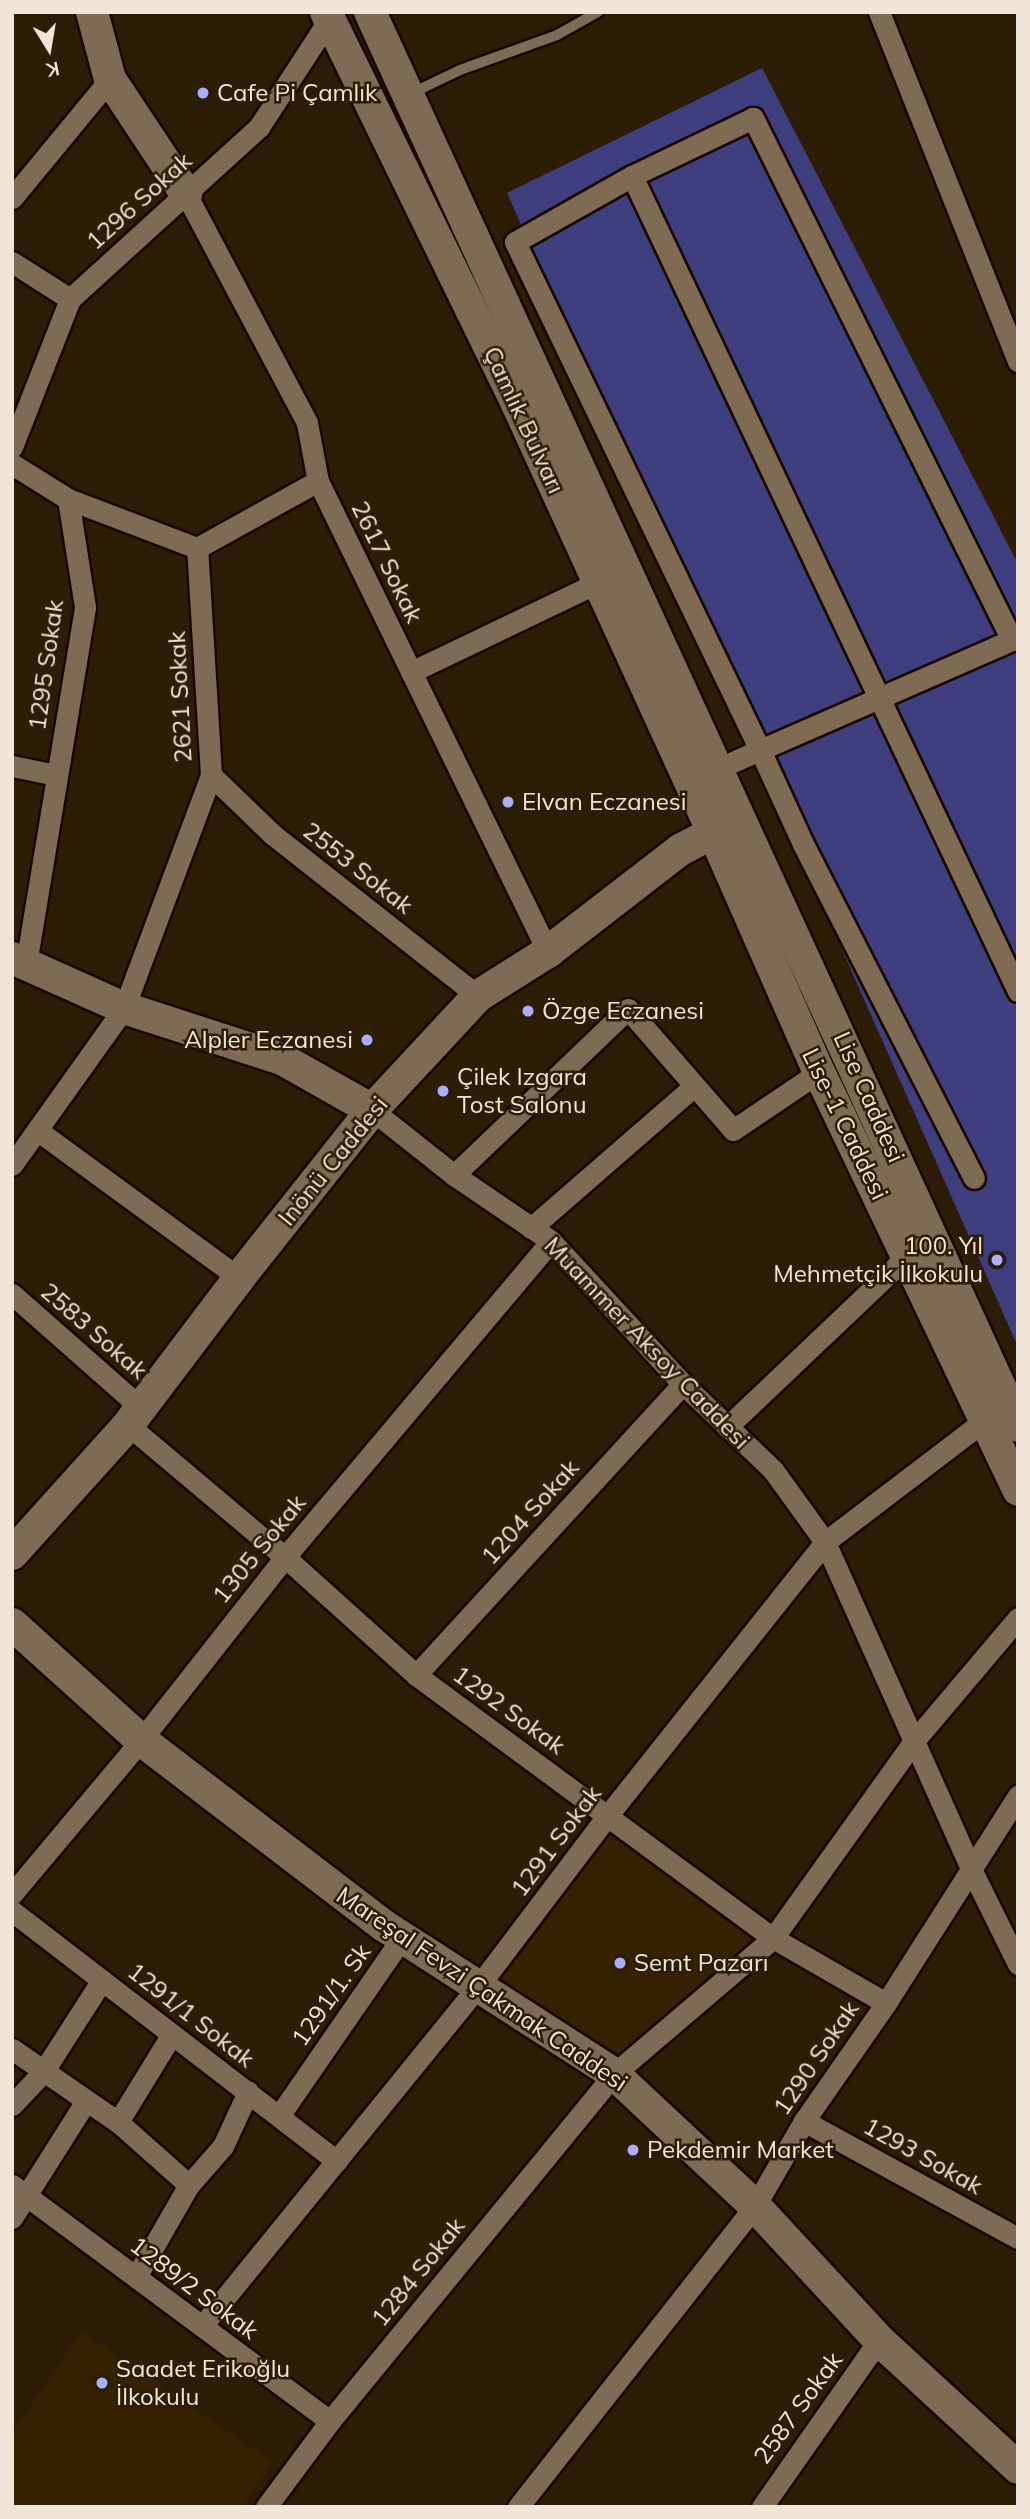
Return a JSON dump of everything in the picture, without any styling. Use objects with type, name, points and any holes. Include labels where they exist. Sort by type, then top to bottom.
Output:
[{"type":"main road","points":[[92,12],[110,79],[186,194]]},
{"type":"main road","name":"Çamlık Bulvarı","points":[[370,12],[719,768]]},
{"type":"main road","name":"Çamlık Bulvarı","points":[[330,15],[517,404],[599,582],[727,825]]},
{"type":"main road","name":"Lise Caddesi","points":[[719,768],[727,825],[1018,1426]]},
{"type":"main road","name":"Inönü Caddesi","points":[[15,1545],[134,1416],[372,1110],[478,996],[548,952],[680,850],[727,825]]},
{"type":"main road","name":"Lise-1 Caddesi","points":[[727,825],[819,1072],[1018,1490]]},
{"type":"main road","name":"Muammer Aksoy Caddesi","points":[[19,961],[124,1008],[282,1059],[372,1110]]},
{"type":"main road","name":"Mareşal Fevzi Çakmak Caddesi","points":[[12,1624],[141,1740],[402,1938],[614,2074],[755,2206],[879,2340],[1018,2468]]},
{"type":"street","points":[[879,12],[1018,361]]},
{"type":"street","name":"1296 Sokak","points":[[12,447],[70,299],[259,127],[330,15]]},
{"type":"street","points":[[15,187],[110,79]]},
{"type":"street","points":[[719,768],[760,750],[878,699],[1012,640],[753,118],[632,176],[514,242],[760,750],[803,844],[974,1178]]},
{"type":"street","points":[[632,176],[1018,991]]},
{"type":"street","name":"2617 Sokak","points":[[186,194],[307,423],[318,481],[548,952]]},
{"type":"street","points":[[12,262],[70,299]]},
{"type":"street","points":[[12,464],[68,499],[197,548],[318,481]]},
{"type":"street","name":"1295 Sokak","points":[[19,961],[56,775],[85,607],[68,499]]},
{"type":"street","name":"2621 Sokak","points":[[12,1165],[124,1008],[211,775],[197,548]]},
{"type":"street","points":[[411,672],[599,582]]},
{"type":"street","points":[[12,766],[56,775]]},
{"type":"street","name":"2553 Sokak","points":[[211,775],[272,834],[478,996]]},
{"type":"street","points":[[454,1175],[628,1009],[733,1130],[819,1072]]},
{"type":"street","points":[[531,1227],[693,1087]]},
{"type":"street","name":"Muammer Aksoy Caddesi","points":[[372,1110],[454,1175],[551,1241],[683,1384],[773,1470],[825,1542],[972,1871],[1018,1964]]},
{"type":"street","points":[[37,1130],[239,1278]]},
{"type":"street","name":"1305 Sokak","points":[[12,1894],[141,1740],[285,1556],[551,1241]]},
{"type":"street","points":[[727,1427],[908,1255]]},
{"type":"street","name":"2583 Sokak","points":[[12,1294],[134,1416]]},
{"type":"street","name":"1204 Sokak","points":[[416,1675],[683,1384]]},
{"type":"street","name":"1292 Sokak","points":[[134,1416],[416,1675],[773,1938],[886,2003]]},
{"type":"street","name":"1291 Sokak","points":[[202,2326],[477,1988],[608,1815],[825,1542],[984,1421]]},
{"type":"street","name":"1284 Sokak","points":[[266,2507],[330,2421],[614,2074],[773,1938],[914,1741],[1018,1618]]},
{"type":"street","name":"1290 Sokak","points":[[518,2507],[755,2206],[804,2121],[886,2003],[1018,1796]]},
{"type":"street","name":"1291/1 Sokak","points":[[12,1911],[337,2161]]},
{"type":"street","name":"1291/1. Sk","points":[[279,2116],[402,1938]]},
{"type":"street","points":[[12,2105],[43,2072],[102,1980]]},
{"type":"street","points":[[118,2122],[172,2034]]},
{"type":"street","points":[[12,2049],[118,2122],[189,2185]]},
{"type":"street","points":[[136,2277],[189,2185],[223,2146],[248,2092]]},
{"type":"street","points":[[12,2218],[20,2191],[86,2101]]},
{"type":"street","name":"1293 Sokak","points":[[804,2121],[1018,2238]]},
{"type":"street","name":"1289/2 Sokak","points":[[20,2191],[330,2421]]},
{"type":"street","name":"2587 Sokak","points":[[762,2507],[879,2340]]},
{"type":"lane","points":[[410,94],[460,70],[557,35],[598,12]]},
{"type":"shaded area","points":[[762,68],[1018,564],[1018,1347],[507,193]]},
{"type":"shaded area","name":"Semt Pazarı","points":[[608,1815],[773,1938],[614,2074],[477,1988]]},
{"type":"shaded area","name":"Saadet Erikoğlu İlkokulu","points":[[82,2332],[273,2462],[242,2507],[12,2507],[12,2433]]},
{"type":"place","name":"Cafe Pi Çamlık","points":[[203,93]]},
{"type":"place","name":"Elvan Eczanesi","points":[[508,802]]},
{"type":"place","name":"Özge Eczanesi","points":[[528,1011]]},
{"type":"place","name":"Alpler Eczanesi","points":[[367,1040]]},
{"type":"place","name":"Çilek Izgara Tost Salonu","points":[[443,1091]]},
{"type":"place","name":"100. Yıl Mehmetçik İlkokulu","points":[[997,1260]]},
{"type":"place","name":"Semt Pazarı","points":[[620,1963]]},
{"type":"place","name":"Pekdemir Market","points":[[633,2150]]},
{"type":"place","name":"Saadet Erikoğlu İlkokulu","points":[[102,2383]]}]
